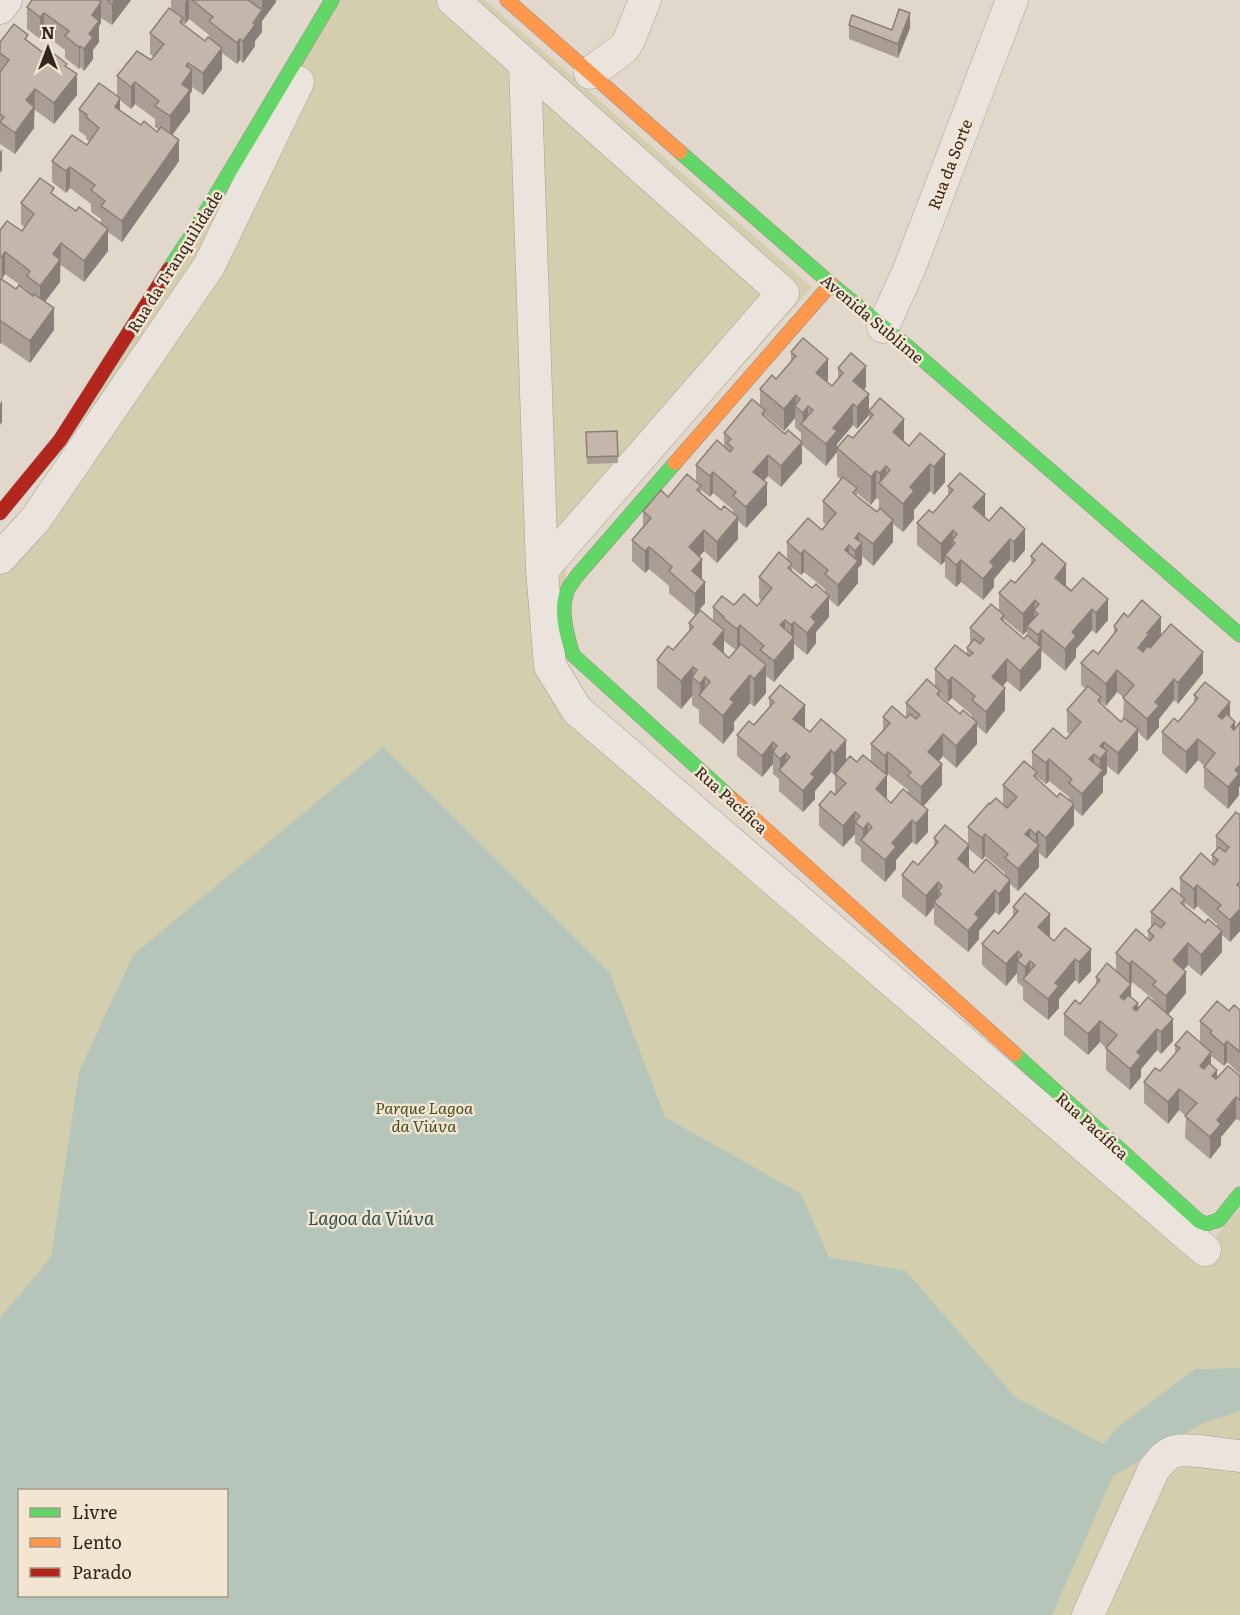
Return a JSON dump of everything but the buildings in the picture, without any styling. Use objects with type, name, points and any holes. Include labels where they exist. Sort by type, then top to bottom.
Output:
[{"type":"street","points":[[0,8],[6,0]]},
{"type":"street","name":"Rua da Tranquilidade","points":[[0,513],[60,440],[196,228],[333,0]]},
{"type":"street","points":[[0,558],[36,520],[209,266],[337,0]]},
{"type":"street","points":[[453,0],[783,293],[542,570]]},
{"type":"street","name":"Avenida Sublime","points":[[507,0],[831,284],[907,346],[1240,635]]},
{"type":"street","points":[[590,74],[624,48],[645,0]]},
{"type":"street","name":"Rua da Sorte","points":[[883,327],[910,267],[1012,0]]},
{"type":"street","points":[[525,64],[542,570],[550,666],[577,710],[1205,1250]]},
{"type":"street","name":"Rua Pacífica","points":[[831,284],[576,577],[567,591],[565,606],[568,640],[573,655],[1199,1221],[1206,1224],[1219,1220],[1240,1194]]},
{"type":"street","points":[[1088,1615],[1154,1469],[1166,1456],[1176,1451],[1188,1451],[1240,1456]]},
{"type":"green space","name":"Parque Lagoa da Viúva","points":[[337,0],[485,0],[812,287],[566,564],[566,674],[602,710],[1209,1243],[1240,1209],[1240,1615],[0,1615],[0,558]]},
{"type":"water","name":"Lagoa da Viúva","points":[[383,747],[610,973],[665,1117],[801,1194],[829,1257],[906,1271],[1015,1397],[1103,1444],[1118,1427],[1195,1369],[1240,1368],[1240,1411],[1203,1423],[1113,1476],[1052,1615],[0,1615],[0,1318],[51,1257],[79,1072],[133,955]]},
{"type":"traffic: fast","points":[[169,269],[196,228],[332,0]]},
{"type":"traffic: fast","points":[[680,152],[1240,635]]},
{"type":"traffic: fast","points":[[675,463],[576,577],[565,597],[565,622],[573,655],[732,799]]},
{"type":"traffic: fast","points":[[1015,1054],[1199,1221],[1206,1224],[1219,1220],[1240,1194]]},
{"type":"traffic: slow","points":[[507,0],[680,152]]},
{"type":"traffic: slow","points":[[675,463],[831,284]]},
{"type":"traffic: slow","points":[[732,799],[1015,1054]]},
{"type":"traffic: jam","points":[[0,513],[60,440],[169,269]]}]
